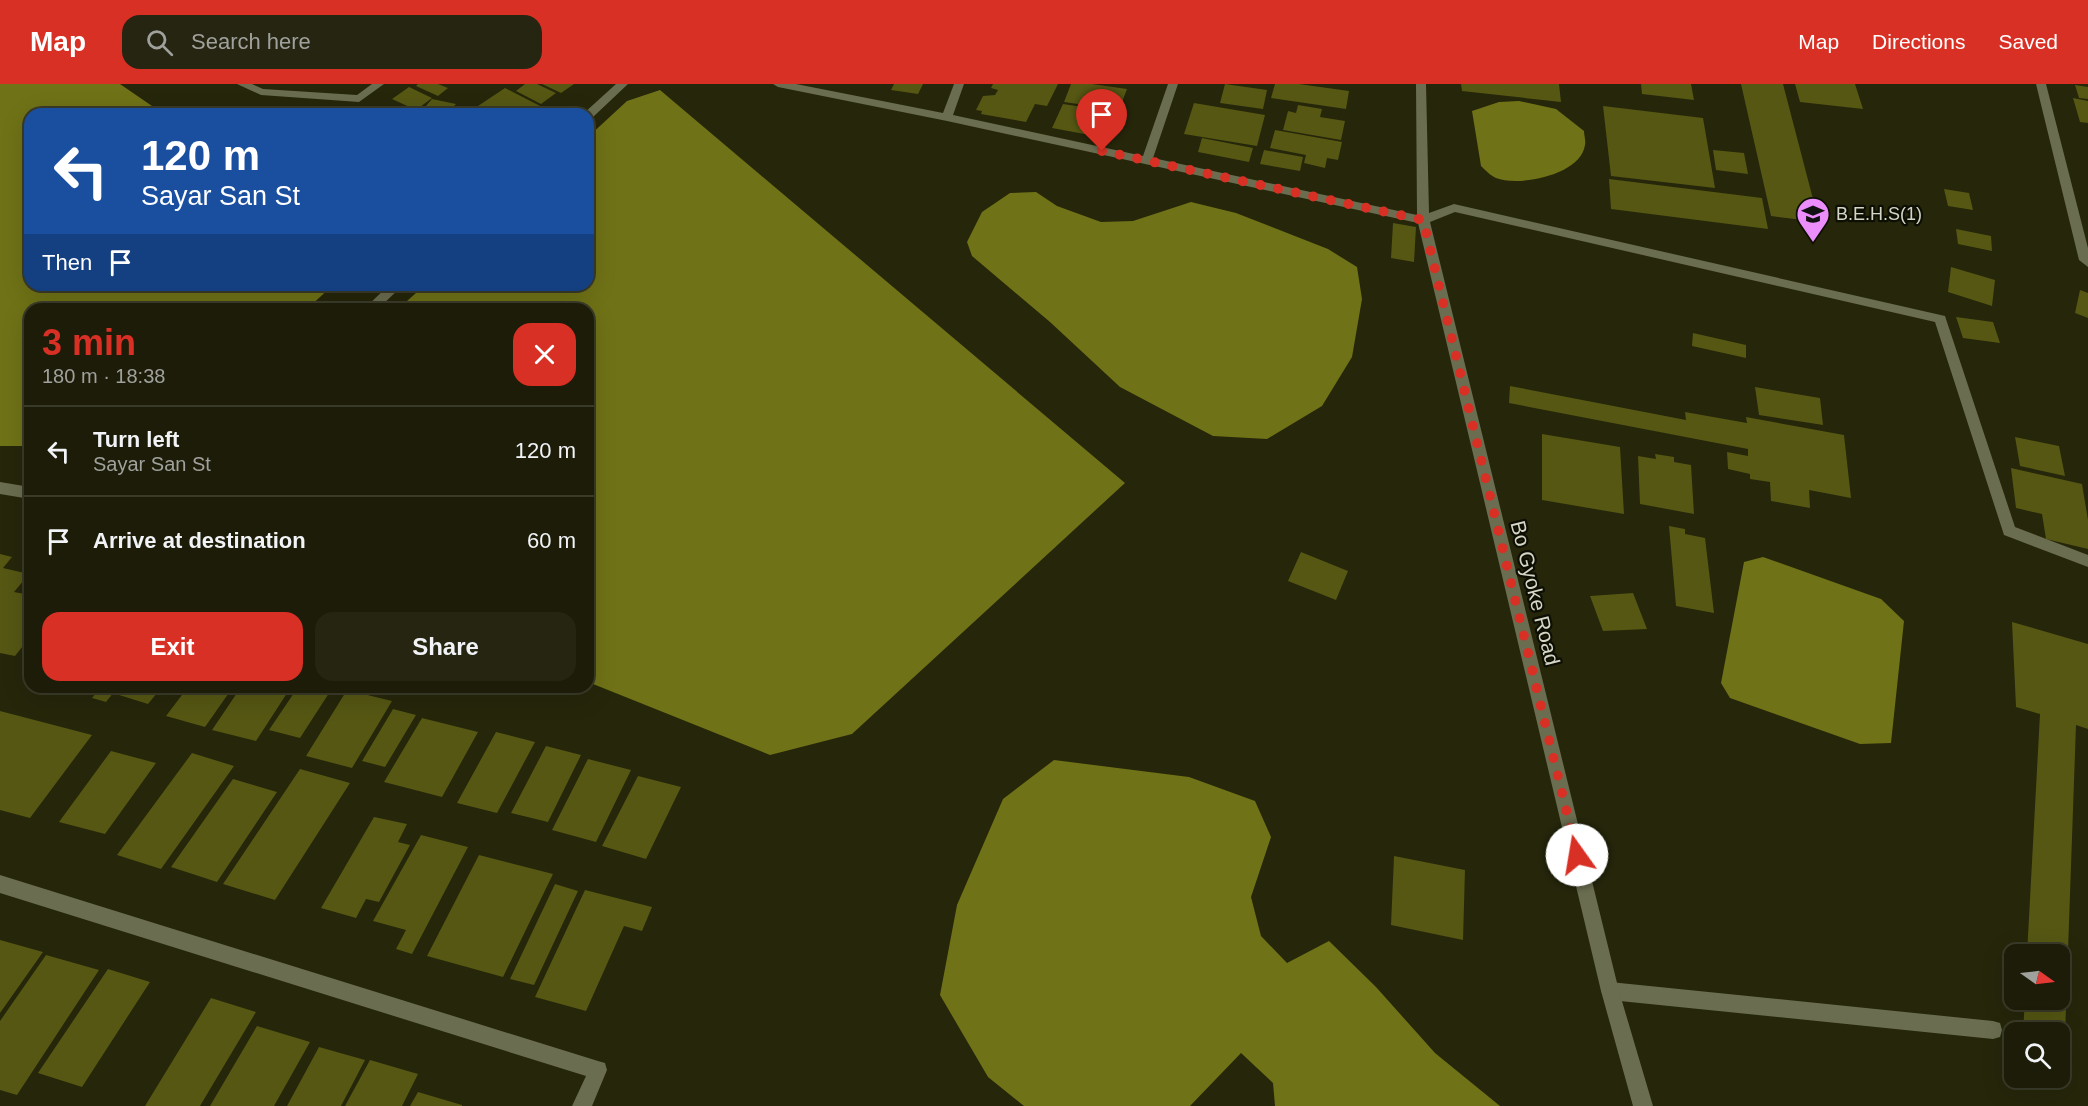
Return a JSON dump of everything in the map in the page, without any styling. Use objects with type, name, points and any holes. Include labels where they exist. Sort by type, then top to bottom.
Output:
[{"type":"street","points":[[242,84],[261,92],[359,99],[380,84]]},
{"type":"street","points":[[594,111],[623,84]]},
{"type":"street","points":[[778,84],[947,117],[1423,220],[1454,208],[1940,319],[2009,531],[2088,561]]},
{"type":"street","points":[[947,117],[959,84]]},
{"type":"street","points":[[1147,160],[1173,84]]},
{"type":"street","name":"Bo Gyoke Road","points":[[1421,84],[1423,220],[1610,991],[1643,1106]]},
{"type":"street","points":[[2041,84],[2085,260],[2088,262]]},
{"type":"street","points":[[377,303],[390,291]]},
{"type":"street","points":[[0,488],[24,492]]},
{"type":"street","points":[[0,884],[598,1070],[582,1106]]},
{"type":"street","points":[[1610,991],[1993,1030]]},
{"type":"shaded area","points":[[0,84],[120,84],[152,106],[167,108],[24,108],[24,291],[326,291],[314,303],[24,303],[24,446],[0,446]]},
{"type":"shaded area","points":[[660,90],[1125,483],[852,734],[770,755],[594,684],[594,303],[405,303],[418,291],[594,291],[594,131],[627,101]]},
{"type":"shaded area","points":[[1519,101],[1556,109],[1584,131],[1585,145],[1581,155],[1573,164],[1548,176],[1519,181],[1496,178],[1481,166],[1472,111],[1499,102]]},
{"type":"shaded area","points":[[1036,192],[1057,206],[1101,222],[1133,221],[1191,202],[1236,213],[1328,249],[1357,267],[1362,299],[1352,357],[1322,406],[1267,439],[1213,436],[1120,387],[1050,322],[972,256],[967,242],[982,212],[1010,193]]},
{"type":"shaded area","points":[[1763,557],[1881,599],[1904,621],[1891,743],[1860,744],[1730,698],[1721,683],[1744,562]]},
{"type":"shaded area","points":[[1054,760],[1189,777],[1255,801],[1271,837],[1251,897],[1261,936],[1287,963],[1329,941],[1376,987],[1435,1053],[1500,1106],[1275,1106],[1273,1083],[1241,1053],[1190,1106],[1024,1106],[988,1077],[940,995],[957,905],[1003,799]]},
{"type":"building","points":[[418,84],[438,84],[448,88],[438,96],[416,86]]},
{"type":"building","points":[[525,84],[537,84],[556,93],[541,104],[516,91]]},
{"type":"building","points":[[542,84],[574,84],[561,93]]},
{"type":"building","points":[[894,84],[923,84],[918,94],[891,90]]},
{"type":"building","points":[[993,84],[1058,84],[1047,106],[1035,104],[1026,122],[981,114],[982,111],[976,110],[983,96],[995,95],[998,90],[991,88]]},
{"type":"building","points":[[1071,84],[1092,84],[1127,89],[1119,110],[1064,102]]},
{"type":"building","points":[[1225,84],[1267,90],[1263,109],[1220,103]]},
{"type":"building","points":[[1275,84],[1299,84],[1349,91],[1346,109],[1271,98]]},
{"type":"building","points":[[1461,84],[1559,84],[1561,102],[1462,91]]},
{"type":"building","points":[[1641,84],[1691,84],[1694,100],[1642,94]]},
{"type":"building","points":[[1741,84],[1783,84],[1819,222],[1771,216]]},
{"type":"building","points":[[1795,84],[1855,84],[1863,109],[1800,102]]},
{"type":"building","points":[[2075,85],[2088,87],[2088,99],[2079,98]]},
{"type":"building","points":[[409,87],[432,98],[419,108],[412,108],[392,99]]},
{"type":"building","points":[[505,88],[544,108],[475,108]]},
{"type":"building","points":[[2073,98],[2088,101],[2088,123],[2080,122]]},
{"type":"building","points":[[432,99],[456,104],[452,108],[424,108]]},
{"type":"building","points":[[1194,103],[1265,115],[1257,146],[1184,134]]},
{"type":"building","points":[[1063,104],[1083,107],[1079,118],[1111,124],[1106,138],[1052,128]]},
{"type":"building","points":[[1298,105],[1322,109],[1320,117],[1345,121],[1341,140],[1283,130],[1288,111],[1296,113]]},
{"type":"building","points":[[1603,106],[1703,118],[1715,188],[1611,176]]},
{"type":"building","points":[[1275,130],[1342,142],[1338,160],[1327,158],[1325,168],[1304,163],[1306,155],[1270,148]]},
{"type":"building","points":[[1202,138],[1253,148],[1249,162],[1198,152]]},
{"type":"building","points":[[1264,150],[1303,157],[1300,171],[1260,164]]},
{"type":"building","points":[[1713,150],[1744,153],[1748,174],[1716,170]]},
{"type":"building","points":[[1609,179],[1762,198],[1768,229],[1611,209]]},
{"type":"building","points":[[1944,189],[1969,193],[1973,210],[1948,206]]},
{"type":"building","points":[[1393,223],[1416,227],[1414,262],[1391,258]]},
{"type":"building","points":[[1956,229],[1991,236],[1992,251],[1958,244]]},
{"type":"building","points":[[1951,267],[1995,280],[1992,306],[1948,292]]},
{"type":"building","points":[[2080,290],[2088,293],[2088,318],[2075,313]]},
{"type":"building","points":[[1956,317],[1993,322],[2000,343],[1963,338]]},
{"type":"building","points":[[1693,333],[1746,345],[1746,358],[1692,346]]},
{"type":"building","points":[[1510,386],[1686,420],[1685,412],[1747,423],[1746,417],[1844,435],[1851,498],[1809,490],[1810,508],[1771,501],[1770,482],[1750,479],[1750,474],[1728,469],[1727,452],[1748,456],[1748,449],[1509,403]]},
{"type":"building","points":[[1755,387],[1820,398],[1823,425],[1759,415]]},
{"type":"building","points":[[1542,434],[1620,447],[1624,514],[1542,500]]},
{"type":"building","points":[[2015,437],[2059,446],[2065,476],[2020,466]]},
{"type":"building","points":[[1655,454],[1674,457],[1674,462],[1691,465],[1694,514],[1640,504],[1638,456],[1656,459]]},
{"type":"building","points":[[2011,468],[2082,484],[2088,520],[2088,549],[2046,539],[2042,514],[2016,508]]},
{"type":"building","points":[[1669,526],[1685,529],[1685,534],[1705,538],[1714,613],[1676,606]]},
{"type":"building","points":[[1301,552],[1348,571],[1336,600],[1288,581]]},
{"type":"building","points":[[0,554],[12,557],[3,568],[24,573],[24,580],[14,592],[24,594],[24,645],[15,656],[0,653]]},
{"type":"building","points":[[1633,593],[1647,629],[1603,631],[1590,596]]},
{"type":"building","points":[[2012,622],[2088,644],[2088,729],[2076,725],[2068,944],[2028,944],[2040,714],[2016,707]]},
{"type":"building","points":[[96,693],[113,693],[106,702],[92,698]]},
{"type":"building","points":[[120,693],[157,693],[148,704],[119,695]]},
{"type":"building","points":[[183,693],[229,693],[205,727],[166,716]]},
{"type":"building","points":[[237,693],[287,693],[256,741],[212,730]]},
{"type":"building","points":[[294,693],[329,693],[300,738],[269,730]]},
{"type":"building","points":[[345,693],[359,693],[392,701],[352,768],[306,756]]},
{"type":"building","points":[[393,709],[416,715],[385,767],[362,761]]},
{"type":"building","points":[[0,711],[92,735],[30,818],[0,810]]},
{"type":"building","points":[[422,718],[478,732],[442,797],[384,782]]},
{"type":"building","points":[[496,732],[535,742],[497,813],[457,803]]},
{"type":"building","points":[[546,746],[581,755],[548,822],[511,813]]},
{"type":"building","points":[[111,751],[156,763],[105,834],[59,822]]},
{"type":"building","points":[[192,753],[234,766],[161,869],[117,855]]},
{"type":"building","points":[[588,759],[631,770],[596,842],[552,830]]},
{"type":"building","points":[[300,769],[350,783],[275,900],[223,884]]},
{"type":"building","points":[[638,776],[681,787],[646,859],[602,846]]},
{"type":"building","points":[[233,779],[277,792],[217,882],[171,867]]},
{"type":"building","points":[[374,817],[407,824],[398,842],[410,845],[379,902],[366,899],[356,918],[321,908]]},
{"type":"building","points":[[421,835],[468,847],[412,954],[396,949],[406,930],[373,921]]},
{"type":"building","points":[[479,855],[553,874],[503,977],[427,956]]},
{"type":"building","points":[[1394,856],[1465,870],[1463,940],[1391,925]]},
{"type":"building","points":[[555,884],[578,891],[534,985],[510,979]]},
{"type":"building","points":[[585,890],[652,907],[642,931],[624,926],[586,1011],[535,997]]},
{"type":"building","points":[[0,940],[43,952],[0,1013]]},
{"type":"building","points":[[46,955],[99,970],[17,1095],[0,1090],[0,1021]]},
{"type":"building","points":[[108,969],[150,982],[82,1087],[38,1073]]},
{"type":"building","points":[[211,998],[256,1012],[200,1106],[145,1106]]},
{"type":"building","points":[[2024,1010],[2066,1010],[2065,1022],[2024,1022]]},
{"type":"building","points":[[257,1026],[310,1042],[274,1106],[210,1106]]},
{"type":"building","points":[[319,1047],[365,1060],[341,1106],[287,1106]]},
{"type":"building","points":[[370,1060],[418,1074],[402,1106],[345,1106]]},
{"type":"building","points":[[418,1092],[462,1105],[462,1106],[410,1106]]},
{"type":"place","name":"B.E.H.S(1)","points":[[1813,243]]},
{"type":"route","points":[[1102,151],[1423,220],[1577,855]]}]
